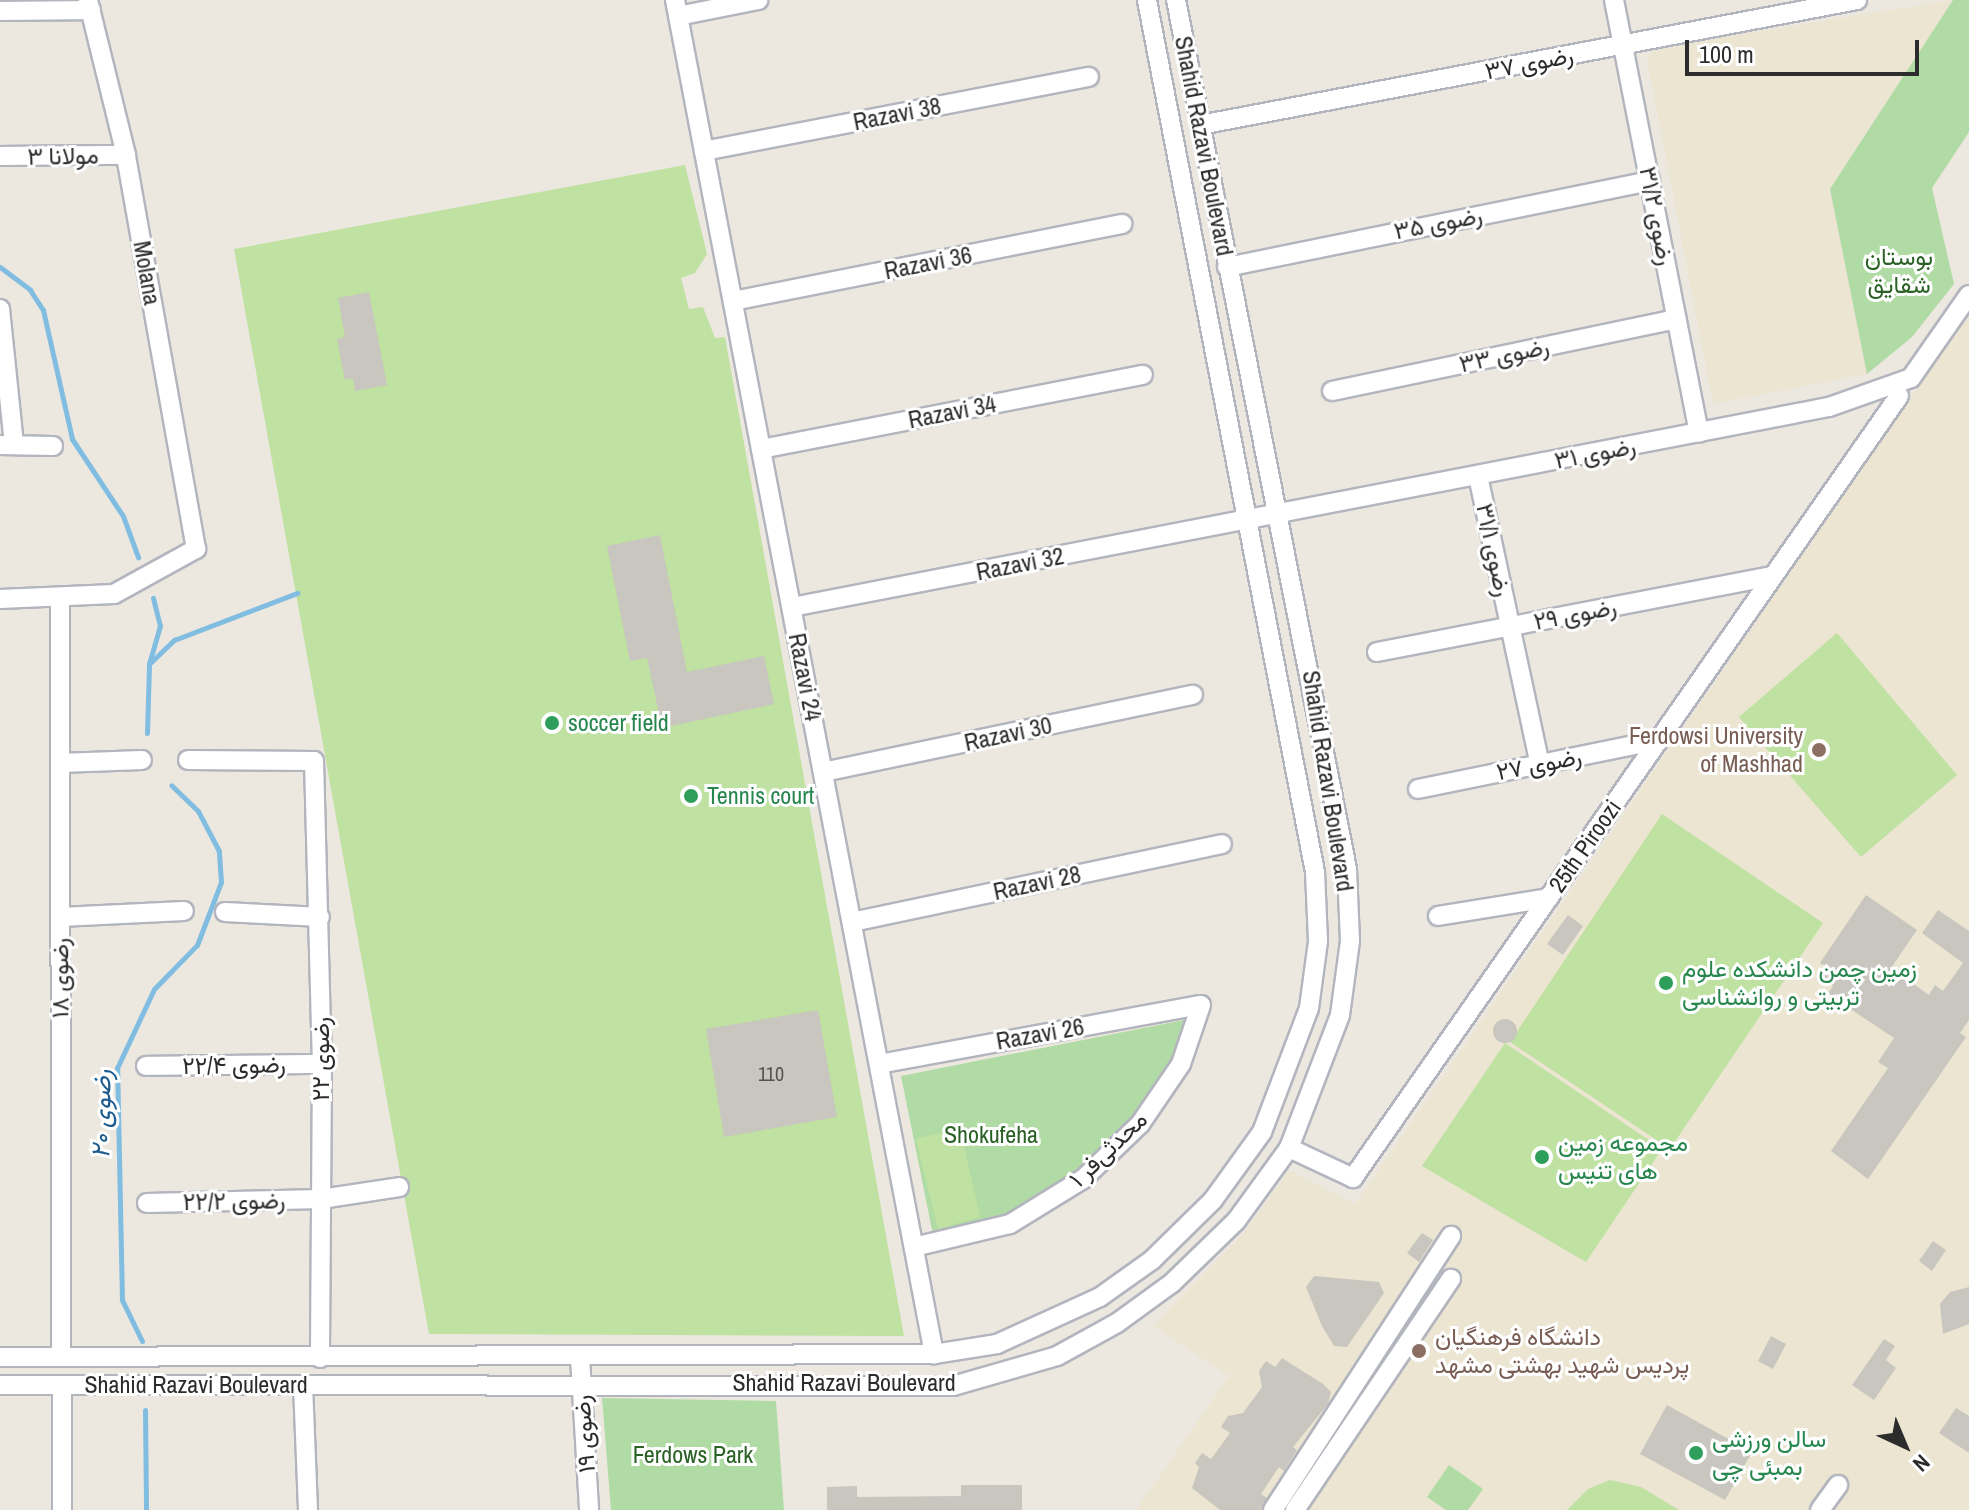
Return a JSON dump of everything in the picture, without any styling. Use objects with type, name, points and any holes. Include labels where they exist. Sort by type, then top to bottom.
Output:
[{"type":"street","points":[[680,5],[758,0]]},
{"type":"street","name":"Shahid Razavi Boulevard","points":[[0,1357],[934,1354],[997,1344],[1044,1327],[1152,1260],[1213,1200],[1262,1132],[1289,1072],[1312,985],[1315,872],[1147,0]]},
{"type":"street","name":"Shahid Razavi Boulevard","points":[[0,1385],[925,1387],[1006,1375],[1117,1323],[1172,1283],[1236,1221],[1289,1148],[1340,1015],[1350,941],[1339,818],[1275,516],[1176,0]]},
{"type":"street","name":"رضوی ۳۱/۲","points":[[1614,0],[1699,433]]},
{"type":"street","name":"رضوی ۳۷","points":[[1200,125],[1857,0]]},
{"type":"street","points":[[0,11],[90,5]]},
{"type":"street","name":"Molana","points":[[60,598],[114,594],[196,549],[126,155],[90,5]]},
{"type":"street","name":"Razavi 24","points":[[680,5],[704,151],[934,1354]]},
{"type":"street","name":"Razavi 38","points":[[704,151],[1089,77]]},
{"type":"street","name":"مولانا ۳","points":[[0,156],[126,155]]},
{"type":"street","name":"رضوی ۳۵","points":[[1227,267],[1650,181]]},
{"type":"street","name":"Razavi 36","points":[[733,301],[1122,224]]},
{"type":"street","name":"رضوی ۳۱","points":[[1275,516],[1829,407],[1911,378],[1969,295]]},
{"type":"street","points":[[0,309],[7,444],[53,446]]},
{"type":"street","name":"رضوی ۳۳","points":[[1332,391],[1677,319]]},
{"type":"street","name":"Razavi 34","points":[[761,449],[1143,375]]},
{"type":"street","name":"25th Piroozi","points":[[1289,1148],[1353,1178],[1899,396]]},
{"type":"street","name":"رضوی ۳۱/۱","points":[[1478,476],[1540,764]]},
{"type":"street","name":"Razavi 32","points":[[792,607],[1275,516]]},
{"type":"street","name":"رضوی ۲۹","points":[[1377,652],[1773,576]]},
{"type":"street","points":[[0,599],[60,598]]},
{"type":"street","name":"رضوی ۱۸","points":[[60,598],[61,1357]]},
{"type":"street","name":"Razavi 30","points":[[823,772],[1193,695]]},
{"type":"street","name":"رضوی ۲۷","points":[[1418,789],[1659,740]]},
{"type":"street","points":[[60,763],[142,760]]},
{"type":"street","name":"رضوی ۲۲","points":[[188,760],[314,761],[322,1064],[320,1358]]},
{"type":"street","name":"Razavi 28","points":[[852,922],[1222,844]]},
{"type":"street","points":[[1438,916],[1549,898]]},
{"type":"street","points":[[60,917],[184,911]]},
{"type":"street","points":[[225,912],[320,917]]},
{"type":"street","name":"Razavi 26","points":[[879,1064],[1201,1005]]},
{"type":"street","name":"محدثی‌فر ۱","points":[[914,1247],[1010,1224],[1083,1179],[1140,1124],[1173,1076],[1201,1005]]},
{"type":"street","name":"رضوی ۲۲/۴","points":[[146,1066],[322,1064]]},
{"type":"street","name":"رضوی ۲۲/۲","points":[[147,1203],[321,1199],[399,1187]]},
{"type":"street","points":[[1273,1510],[1451,1236]]},
{"type":"street","points":[[1295,1510],[1451,1279]]},
{"type":"street","name":"رضوی ۱۹","points":[[580,1357],[589,1510]]},
{"type":"street","points":[[62,1385],[62,1510]]},
{"type":"street","points":[[303,1385],[308,1510]]},
{"type":"street","points":[[1820,1510],[1838,1485]]},
{"type":"shaded area","points":[[1953,0],[1830,189],[1867,374],[1713,404],[1647,59],[1652,51]]},
{"type":"shaded area","name":"Ferdowsi University of Mashhad","points":[[1969,313],[1969,1510],[1136,1510],[1229,1376],[1153,1326],[1247,1229],[1289,1170],[1355,1204]]},
{"type":"green space","name":"بوستان شقایق","points":[[1953,0],[1969,0],[1969,132],[1932,188],[1954,284],[1912,337],[1867,374],[1830,189]]},
{"type":"green space","points":[[685,165],[707,254],[695,273],[681,278],[689,309],[703,307],[715,338],[725,337],[904,1336],[429,1334],[234,249]]},
{"type":"green space","points":[[1837,633],[1957,775],[1861,857],[1739,717]]},
{"type":"green space","name":"زمین چمن دانشکده علوم تربیتی و روانشناسی","points":[[1662,814],[1823,923],[1670,1149],[1510,1042]]},
{"type":"green space","name":"Shokufeha","points":[[1184,1020],[1172,1061],[1130,1122],[1075,1173],[1005,1215],[933,1235],[901,1076]]},
{"type":"green space","name":"مجموعه زمین های تنیس","points":[[1505,1043],[1662,1149],[1586,1262],[1422,1166]]},
{"type":"green space","points":[[960,1128],[980,1217],[938,1229],[916,1139]]},
{"type":"green space","name":"Ferdows Park","points":[[602,1398],[776,1401],[784,1510],[611,1510]]},
{"type":"green space","points":[[1449,1465],[1483,1489],[1468,1510],[1446,1510],[1427,1497]]},
{"type":"green space","points":[[1610,1480],[1641,1487],[1679,1510],[1567,1510],[1588,1489]]},
{"type":"building","points":[[369,292],[387,385],[355,391],[353,378],[345,380],[337,339],[345,337],[338,298]]},
{"type":"building","points":[[660,535],[687,672],[764,656],[774,704],[662,728],[647,658],[630,661],[607,546]]},
{"type":"building","points":[[1866,895],[1917,930],[1891,968],[1929,995],[1935,985],[1943,991],[1963,963],[1922,933],[1938,910],[1969,931],[1969,1020],[1960,1033],[1966,1037],[1868,1179],[1831,1151],[1888,1068],[1878,1062],[1894,1038],[1828,994],[1833,986],[1820,977],[1827,967],[1820,963]]},
{"type":"building","points":[[1568,915],[1583,926],[1563,955],[1547,944]]},
{"type":"building","points":[[818,1010],[837,1117],[724,1137],[706,1029]]},
{"type":"building","points":[[1500,1019],[1510,1019],[1517,1026],[1517,1036],[1510,1043],[1500,1043],[1493,1036],[1493,1026]]},
{"type":"building","points":[[1422,1233],[1433,1240],[1419,1262],[1407,1253]]},
{"type":"building","points":[[1933,1241],[1946,1250],[1932,1271],[1919,1261]]},
{"type":"building","points":[[1314,1276],[1379,1282],[1384,1293],[1347,1347],[1334,1346],[1322,1326],[1306,1287]]},
{"type":"building","points":[[1969,1287],[1969,1324],[1943,1334],[1940,1304],[1950,1292]]},
{"type":"building","points":[[1771,1336],[1786,1344],[1773,1369],[1758,1361]]},
{"type":"building","points":[[1884,1339],[1895,1346],[1886,1360],[1896,1368],[1874,1400],[1852,1385]]},
{"type":"building","points":[[1282,1358],[1331,1392],[1328,1404],[1293,1447],[1297,1450],[1284,1471],[1279,1467],[1261,1494],[1267,1498],[1261,1510],[1220,1510],[1192,1488],[1199,1467],[1195,1463],[1202,1453],[1211,1459],[1230,1433],[1221,1427],[1228,1416],[1243,1413],[1262,1387],[1259,1371],[1266,1361],[1275,1367]]},
{"type":"building","name":"سالن ورزشی بمبئی چی","points":[[1667,1405],[1752,1452],[1725,1500],[1640,1454]]},
{"type":"building","points":[[1956,1408],[1969,1416],[1969,1453],[1939,1433]]},
{"type":"building","points":[[961,1485],[1022,1485],[1022,1510],[827,1510],[827,1487],[857,1486],[857,1497],[961,1496]]},
{"type":"waterway","points":[[0,267],[30,290],[43,310],[72,439],[123,516],[138,557]]},
{"type":"waterway","points":[[149,664],[174,640],[297,593]]},
{"type":"waterway","points":[[147,733],[149,664],[160,626],[153,598]]},
{"type":"waterway","name":"رضوی ۲۰","points":[[142,1341],[122,1300],[117,1068],[154,989],[197,945],[221,882],[219,851],[198,811],[171,785]]},
{"type":"waterway","points":[[145,1410],[146,1510]]},
{"type":"place","name":"soccer field","points":[[552,723]]},
{"type":"place","name":"Ferdowsi University of Mashhad","points":[[1819,750]]},
{"type":"place","name":"Tennis court","points":[[691,796]]},
{"type":"place","name":"زمین چمن دانشکده علوم تربیتی و روانشناسی","points":[[1666,983]]},
{"type":"place","name":"مجموعه زمین های تنیس","points":[[1542,1157]]},
{"type":"place","name":"دانشگاه فرهنگیان پردیس شهید بهشتی مشهد","points":[[1419,1351]]},
{"type":"place","name":"سالن ورزشی بمبئی چی","points":[[1696,1453]]}]
